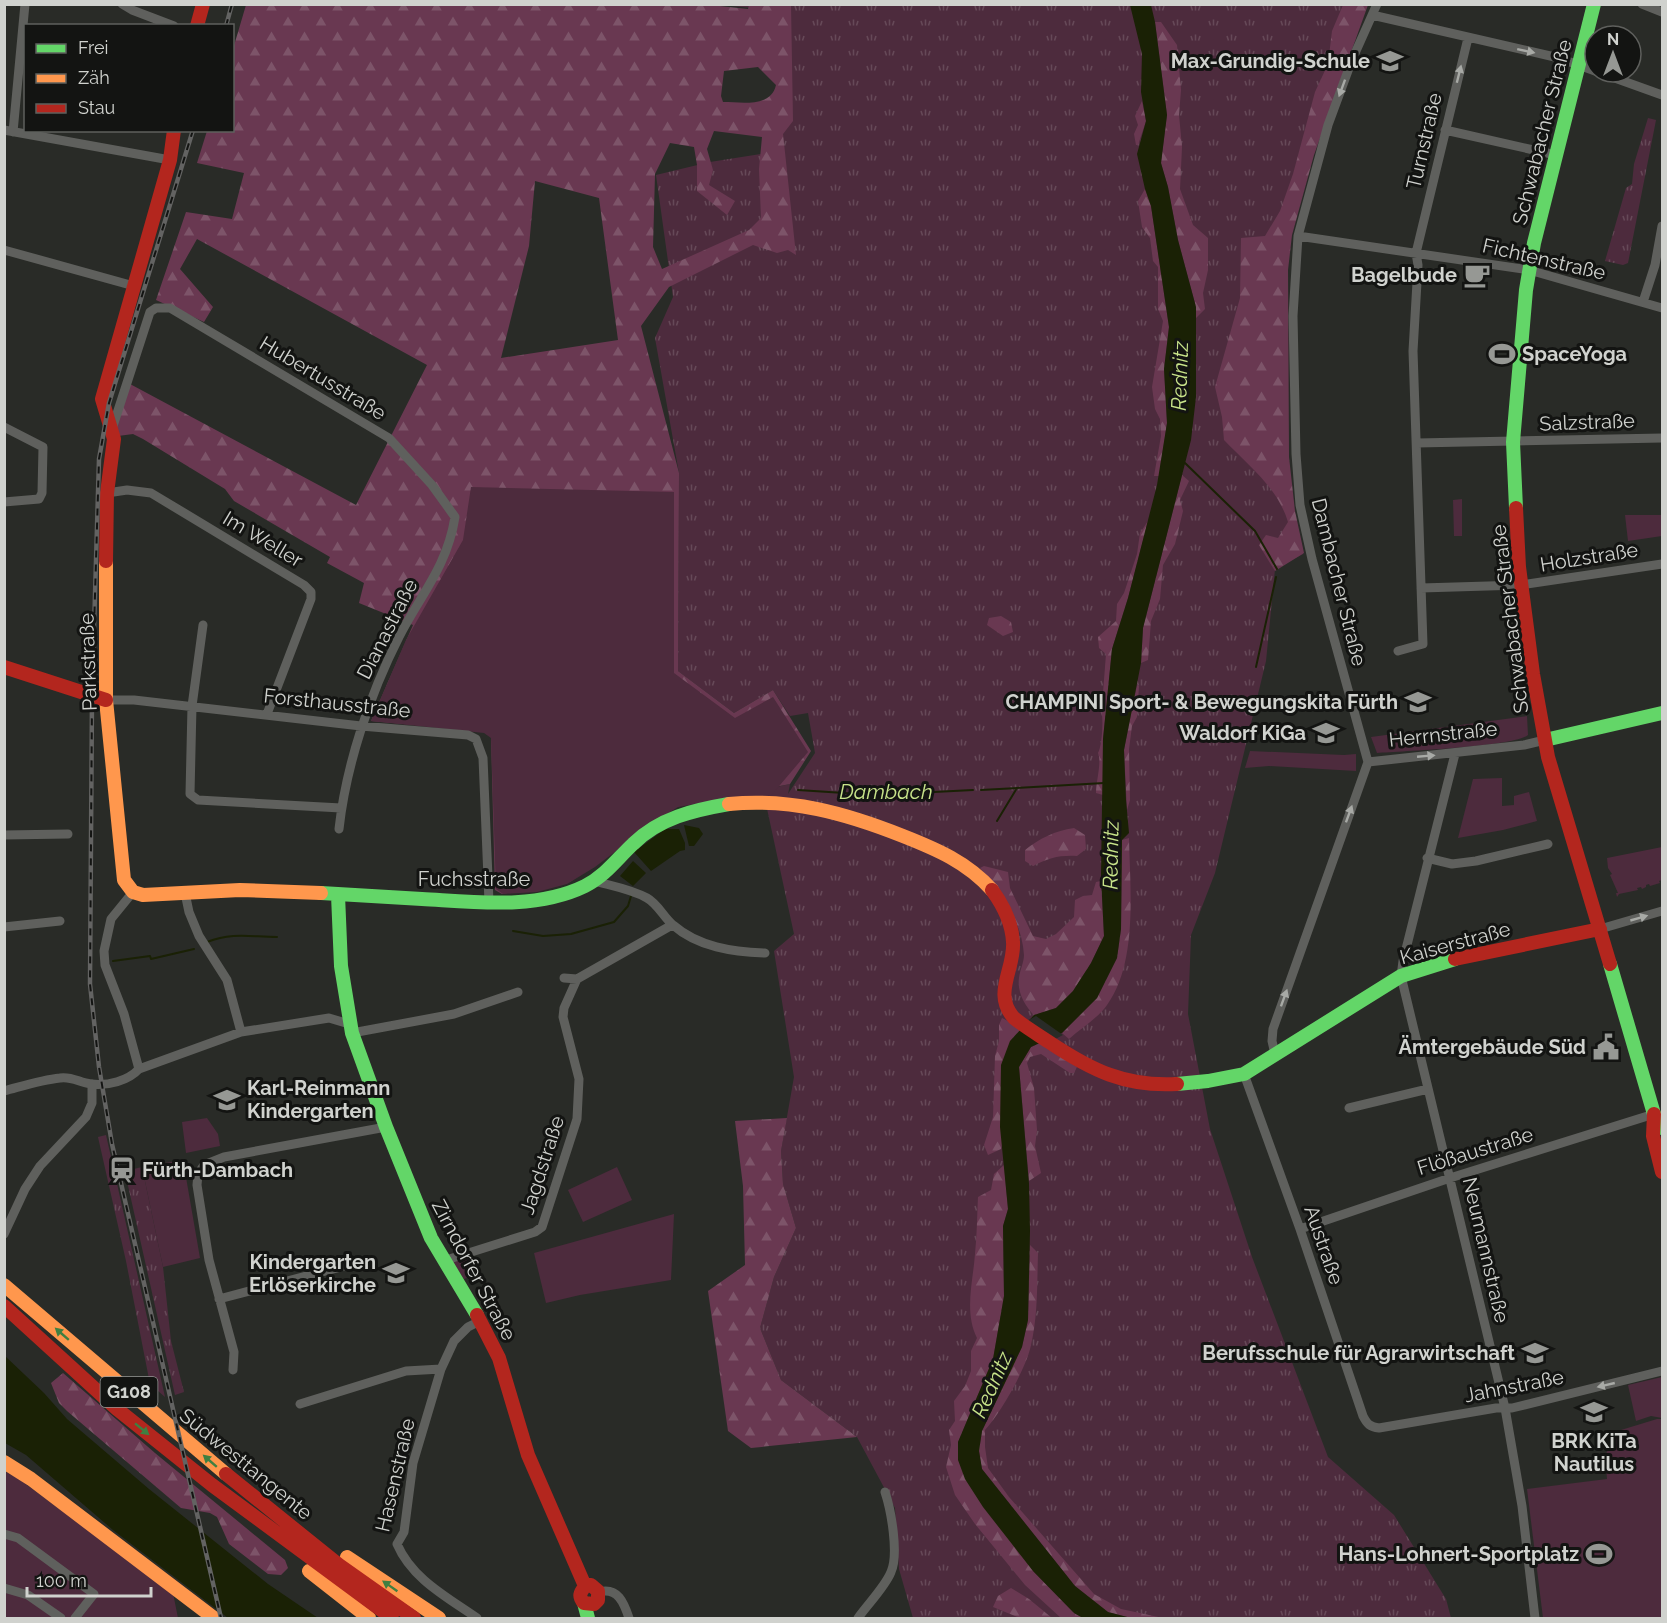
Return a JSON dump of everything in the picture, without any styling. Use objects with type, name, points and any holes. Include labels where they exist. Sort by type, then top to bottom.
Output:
[{"type":"main road","points":[[198,24],[203,4]]},
{"type":"main road","name":"Schwabacher Straße","points":[[1594,4],[1529,270],[1513,442],[1521,585],[1548,757],[1662,1128]]},
{"type":"main road","name":"Parkstraße","points":[[133,892],[124,880],[106,700],[107,493],[114,439],[102,403],[170,160],[174,132]]},
{"type":"main road","name":"Forsthausstraße","points":[[4,667],[106,700]]},
{"type":"main road","name":"Herrnstraße","points":[[1545,740],[1662,713]]},
{"type":"main road","name":"Fuchsstraße","points":[[133,892],[143,895],[255,890],[489,902],[536,900],[578,890],[594,881],[646,832],[680,814],[739,804],[778,803],[808,806],[848,816],[950,856],[969,867],[984,881],[999,901],[1011,928],[1013,952],[1003,994],[1009,1013],[1051,1044],[1098,1072],[1142,1084],[1182,1084],[1220,1080],[1244,1074],[1275,1054]]},
{"type":"main road","name":"Zirndorfer Straße","points":[[338,895],[341,966],[350,1028],[386,1127],[431,1238],[499,1358],[528,1455],[585,1586],[594,1586],[592,1600]]},
{"type":"main road","name":"Kaiserstraße","points":[[1275,1054],[1401,976],[1453,960],[1600,929]]},
{"type":"main road","name":"Schwabacher Straße","points":[[1658,1113],[1653,1136],[1662,1172]]},
{"type":"main road","name":"Südwesttangente","points":[[4,1285],[255,1499],[414,1618]]},
{"type":"main road","name":"Südwesttangente","points":[[4,1306],[117,1408],[235,1504],[392,1618]]},
{"type":"main road","points":[[4,1462],[31,1479],[214,1618]]},
{"type":"main road","points":[[255,1499],[302,1525],[439,1618]]},
{"type":"main road","points":[[235,1504],[251,1524],[369,1618]]},
{"type":"main road","points":[[588,1618],[592,1600]]},
{"type":"main road","points":[[592,1600],[597,1618]]},
{"type":"street","points":[[26,4],[9,131],[170,160]]},
{"type":"street","points":[[122,4],[169,24]]},
{"type":"street","name":"Dambacher Straße","points":[[1368,762],[1312,559],[1300,505],[1296,454],[1293,316],[1298,236],[1328,125],[1352,60],[1377,4]]},
{"type":"street","points":[[1642,4],[1662,12]]},
{"type":"street","points":[[1372,15],[1559,58],[1583,66]]},
{"type":"street","name":"Turnstraße","points":[[1416,253],[1468,38]]},
{"type":"street","points":[[1632,84],[1662,95]]},
{"type":"street","points":[[1445,130],[1556,155]]},
{"type":"street","points":[[1643,302],[1655,265],[1662,226]]},
{"type":"street","name":"Fichtenstraße","points":[[1298,236],[1529,270],[1662,308]]},
{"type":"street","points":[[4,250],[134,286]]},
{"type":"street","points":[[1398,651],[1423,644],[1413,351],[1418,265],[1416,253]]},
{"type":"street","name":"Hubertusstraße","points":[[150,312],[162,306],[170,308],[389,438],[432,484],[455,517]]},
{"type":"street","name":"Parkstraße","points":[[112,429],[150,312]]},
{"type":"street","points":[[4,427],[43,447],[42,493],[39,499],[4,502]]},
{"type":"street","name":"Salzstraße","points":[[1417,443],[1662,438]]},
{"type":"street","name":"Im Weller","points":[[107,493],[127,490],[151,493],[304,585],[311,592],[267,714]]},
{"type":"street","name":"Dianastraße","points":[[339,829],[341,808],[361,726],[399,637],[438,570],[451,539],[455,517]]},
{"type":"street","name":"Holzstraße","points":[[1421,588],[1521,585],[1662,564]]},
{"type":"street","points":[[203,625],[192,706],[190,794],[198,800],[341,808]]},
{"type":"street","name":"Forsthausstraße","points":[[106,700],[134,700],[361,726],[468,735],[476,739],[483,758],[489,902]]},
{"type":"street","name":"Herrnstraße","points":[[1368,762],[1528,745],[1545,740]]},
{"type":"street","name":"Neumannstraße","points":[[1455,754],[1427,858],[1401,976],[1505,1408],[1522,1506],[1535,1618]]},
{"type":"street","points":[[1275,1054],[1272,1029],[1368,762]]},
{"type":"street","points":[[4,834],[68,834]]},
{"type":"street","points":[[1427,858],[1452,864],[1476,861],[1548,844]]},
{"type":"street","points":[[594,881],[649,899],[672,925],[695,939],[734,951],[765,953]]},
{"type":"street","points":[[133,892],[111,919],[104,951],[105,965],[124,1014],[139,1069]]},
{"type":"street","points":[[185,893],[189,912],[199,936],[227,980],[241,1032]]},
{"type":"street","name":"Kaiserstraße","points":[[1600,929],[1662,911]]},
{"type":"street","points":[[4,927],[60,921]]},
{"type":"street","points":[[564,978],[577,979],[672,925]]},
{"type":"street","name":"Jagdstraße","points":[[443,1261],[535,1232],[542,1227],[577,1119],[579,1079],[563,1017],[564,1008],[577,979]]},
{"type":"street","points":[[4,1091],[60,1078],[72,1077],[92,1084],[130,1078],[139,1069],[241,1032],[329,1018],[350,1028],[454,1014],[518,992]]},
{"type":"street","name":"Austraße","points":[[1244,1074],[1300,1229],[1363,1416],[1371,1427]]},
{"type":"street","points":[[4,1234],[40,1166],[86,1117],[92,1102],[92,1084]]},
{"type":"street","points":[[1349,1108],[1428,1089]]},
{"type":"street","name":"Flößaustraße","points":[[1300,1229],[1450,1178],[1658,1113]]},
{"type":"street","points":[[233,1370],[234,1352],[219,1299],[203,1226],[198,1194],[198,1174],[204,1165],[215,1159],[386,1127]]},
{"type":"street","points":[[219,1299],[351,1264]]},
{"type":"street","name":"Hasenstraße","points":[[477,1618],[415,1573],[402,1556],[397,1544],[404,1532],[413,1464],[441,1369],[454,1341],[480,1321]]},
{"type":"street","points":[[300,1404],[406,1371],[441,1369]]},
{"type":"street","name":"Jahnstraße","points":[[1371,1427],[1379,1428],[1505,1408],[1662,1371]]},
{"type":"street","points":[[858,1618],[892,1571],[893,1527],[885,1492]]},
{"type":"street","points":[[4,1534],[18,1538],[94,1594],[75,1618]]},
{"type":"street","points":[[4,1588],[28,1595],[61,1618]]},
{"type":"street","points":[[592,1600],[604,1590],[617,1594],[623,1600],[629,1618]]},
{"type":"green space","points":[[701,4],[748,9],[749,5],[791,5],[793,121],[783,134],[796,255],[788,250],[777,253],[753,245],[669,287],[641,326],[679,473],[678,671],[734,713],[773,690],[811,751],[790,784],[675,807],[570,882],[502,894],[495,890],[491,737],[643,746],[371,721],[413,625],[359,603],[364,583],[327,563],[330,557],[234,501],[225,489],[133,434],[118,436],[115,423],[130,384],[356,505],[427,365],[197,239],[180,269],[213,307],[204,322],[156,300],[186,212],[232,219],[244,173],[197,163],[207,132],[234,132],[234,46],[246,5]],"holes":[[[758,67],[776,85],[768,97],[754,102],[723,102],[721,96],[724,71]],[[714,131],[762,137],[759,169],[761,218],[749,230],[662,269],[653,247],[655,174],[670,143],[694,147],[697,191],[727,215],[735,201],[709,185],[713,170],[707,149]],[[535,181],[599,198],[618,340],[501,358],[529,246]]]},
{"type":"green space","points":[[722,5],[1347,5],[1313,155],[1290,240],[1287,270],[1287,458],[1293,510],[1303,554],[1275,569],[1266,661],[1215,873],[1191,935],[1188,1014],[1210,1129],[1252,1257],[1328,1457],[1394,1515],[1446,1599],[1451,1618],[913,1618],[899,1569],[895,1508],[857,1437],[781,1380],[760,1328],[774,1277],[796,1228],[783,1184],[781,1151],[794,1077],[774,951],[794,934],[763,790],[790,784],[788,794],[815,753],[808,713],[790,716],[773,690],[734,713],[678,671],[679,473],[655,338],[673,297],[656,175],[710,162],[779,151],[783,11]]},
{"type":"green space","points":[[1343,5],[1368,5],[1314,155],[1292,235],[1288,270],[1289,457],[1295,511],[1304,553],[1275,571],[1259,545],[1266,535],[1278,538],[1288,522],[1270,488],[1224,440],[1222,417],[1215,387],[1240,298],[1241,238],[1265,236],[1280,211],[1293,174],[1315,92],[1328,64],[1332,31]]},
{"type":"green space","points":[[1155,22],[1161,22],[1177,45],[1181,90],[1180,189],[1193,225],[1208,238],[1208,270],[1203,293],[1205,309],[1196,318],[1196,307],[1161,163],[1167,115]]},
{"type":"green space","points":[[1142,101],[1146,121],[1138,145],[1136,145],[1134,134],[1138,125],[1135,116]]},
{"type":"green space","points":[[1648,118],[1656,120],[1628,263],[1623,265],[1605,261],[1626,188],[1632,184],[1634,164]]},
{"type":"green space","points":[[1145,189],[1151,206],[1169,327],[1164,369],[1167,423],[1159,476],[1154,476],[1161,436],[1160,419],[1155,409],[1152,387],[1163,321],[1158,309],[1158,267],[1153,261],[1150,238],[1142,227],[1138,201]]},
{"type":"green space","points":[[1182,475],[1189,481],[1180,500],[1183,511],[1175,544],[1163,565],[1160,599],[1151,621],[1148,660],[1141,663],[1143,628]]},
{"type":"green space","points":[[471,487],[674,492],[674,673],[735,718],[773,697],[808,752],[769,798],[718,800],[678,807],[595,867],[567,884],[537,892],[503,894],[496,889],[491,738],[484,733],[371,721],[406,640],[463,540]]},
{"type":"green space","points":[[1462,499],[1462,536],[1454,536],[1453,500]]},
{"type":"green space","points":[[1625,515],[1662,515],[1662,536],[1628,541]]},
{"type":"green space","points":[[1148,521],[1112,649],[1103,739],[1103,795],[1096,793],[1102,714],[1094,703],[1103,693],[1106,654],[1099,648],[1098,637],[1116,621],[1117,604],[1124,593],[1137,554],[1140,533]]},
{"type":"green space","points":[[1001,616],[1011,622],[1013,632],[1003,636],[987,625],[989,618]]},
{"type":"green space","points":[[1137,685],[1139,686],[1137,717],[1132,726],[1129,749],[1130,800],[1127,810],[1124,750]]},
{"type":"green space","points":[[1527,716],[1528,735],[1502,743],[1377,753],[1371,737]]},
{"type":"green space","points":[[1250,751],[1356,754],[1356,771],[1269,766],[1245,768]]},
{"type":"green space","points":[[1502,778],[1502,806],[1514,805],[1514,796],[1529,792],[1537,821],[1458,838],[1473,779]]},
{"type":"green space","points":[[1074,828],[1085,835],[1086,849],[1077,856],[1054,858],[1033,866],[1025,861],[1025,850],[1054,833]]},
{"type":"green space","points":[[1129,838],[1131,902],[1124,968],[1117,988],[1107,1005],[1069,1039],[1062,1033],[1097,998],[1117,958],[1121,929],[1122,840]]},
{"type":"green space","points":[[1662,847],[1662,880],[1659,881],[1660,883],[1650,886],[1649,884],[1642,889],[1641,887],[1637,888],[1638,890],[1619,894],[1617,897],[1616,893],[1618,893],[1610,875],[1612,874],[1608,868],[1607,858]]},
{"type":"green space","points":[[984,866],[1008,872],[1010,888],[1033,936],[1046,939],[1056,934],[1074,917],[1075,900],[1092,895],[1096,882],[1101,881],[1104,936],[1091,963],[1073,991],[1056,1008],[1034,1015],[1022,998],[1019,983],[1024,955],[1019,931],[1003,898],[980,868]]},
{"type":"green space","points":[[1002,1018],[1020,1030],[1001,1149],[988,1155],[984,1145],[993,1117],[995,1056]]},
{"type":"green space","points":[[1040,1043],[1077,1067],[1074,1073],[1070,1073],[1041,1054],[1030,1057],[1027,1063],[1034,1088],[1037,1130],[1035,1146],[1041,1173],[1029,1181],[1019,1067],[1031,1047]]},
{"type":"green space","points":[[207,1118],[218,1134],[220,1146],[186,1153],[182,1122]]},
{"type":"green space","points":[[787,1118],[781,1151],[783,1184],[796,1228],[774,1277],[760,1328],[781,1380],[857,1437],[751,1448],[728,1431],[708,1291],[745,1265],[743,1186],[735,1121]]},
{"type":"green space","points":[[106,1135],[165,1397],[150,1384],[126,1261],[98,1137]]},
{"type":"green space","points":[[183,1160],[200,1258],[163,1267],[142,1167]]},
{"type":"green space","points":[[1004,1165],[1008,1209],[1003,1226],[1004,1296],[993,1359],[958,1442],[1033,1571],[1074,1613],[1083,1618],[1061,1618],[1025,1585],[975,1524],[955,1495],[946,1467],[951,1445],[949,1430],[955,1421],[954,1401],[965,1386],[971,1371],[971,1351],[977,1338],[970,1307],[978,1197],[991,1190],[994,1174]]},
{"type":"green space","points":[[142,1167],[163,1267],[171,1341],[184,1392],[175,1395],[127,1181],[129,1177],[135,1175],[134,1169]]},
{"type":"green space","points":[[617,1167],[632,1200],[583,1222],[568,1190]]},
{"type":"green space","points":[[674,1214],[671,1280],[546,1303],[534,1253]]},
{"type":"green space","points":[[1030,1245],[1038,1253],[1037,1299],[1033,1334],[1028,1355],[1018,1378],[1005,1402],[985,1430],[988,1468],[1009,1497],[1094,1594],[1121,1609],[1163,1618],[1131,1618],[1108,1612],[1075,1586],[982,1469],[979,1451],[982,1431],[1022,1347],[1028,1320]]},
{"type":"green space","points":[[469,1256],[474,1272],[464,1279],[452,1261]]},
{"type":"green space","points":[[63,1373],[155,1453],[285,1560],[288,1568],[281,1575],[268,1574],[229,1544],[217,1517],[210,1513],[181,1508],[67,1411],[59,1403],[51,1383]]},
{"type":"green space","points":[[1662,1377],[1662,1418],[1651,1416],[1636,1421],[1628,1385]]},
{"type":"green space","name":"Hans-Lohnert-Sportplatz","points":[[1662,1419],[1662,1618],[1543,1618],[1527,1489],[1607,1479],[1605,1455],[1621,1430]]},
{"type":"green space","points":[[4,1471],[19,1479],[173,1593],[178,1618],[5,1618]]},
{"type":"green space","points":[[1011,1588],[1052,1618],[1020,1618],[993,1607],[998,1596]]},
{"type":"water","name":"Rednitz","points":[[1130,5],[1151,5],[1155,22],[1167,115],[1161,163],[1196,307],[1196,397],[1191,440],[1143,628],[1141,663],[1124,750],[1129,833],[1122,840],[1121,929],[1117,958],[1097,998],[1062,1033],[1031,1047],[1019,1067],[1029,1184],[1028,1320],[1022,1347],[982,1431],[979,1451],[982,1469],[1075,1586],[1108,1612],[1131,1618],[1083,1618],[1074,1613],[1033,1571],[983,1507],[965,1479],[958,1460],[958,1442],[993,1359],[1004,1296],[1003,1226],[1008,1209],[1000,1127],[1001,1065],[1010,1041],[1034,1015],[1056,1008],[1073,991],[1091,963],[1104,936],[1101,876],[1103,739],[1112,649],[1128,598],[1157,485],[1167,423],[1164,369],[1169,327],[1151,206],[1137,154],[1146,121],[1141,92],[1142,54]]},
{"type":"water","points":[[684,825],[699,828],[703,834],[694,846],[689,846]]},
{"type":"water","points":[[665,829],[679,829],[685,843],[685,850],[651,871],[634,852]]},
{"type":"water","points":[[633,861],[646,873],[633,886],[620,876]]},
{"type":"water","points":[[5,1356],[44,1393],[67,1419],[149,1489],[268,1584],[318,1618],[228,1618],[113,1530],[26,1455],[5,1443]]},
{"type":"pier","points":[[1036,1016],[1063,1035],[1044,1045],[1023,1023]]},
{"type":"waterway","points":[[1185,463],[1255,531],[1277,569]]},
{"type":"waterway","points":[[1256,667],[1276,577]]},
{"type":"waterway","name":"Dambach","points":[[981,790],[1104,783]]},
{"type":"waterway","points":[[997,821],[1017,788]]},
{"type":"waterway","name":"Dambach","points":[[798,790],[875,795],[973,790]]},
{"type":"waterway","name":"Dambach","points":[[513,931],[543,936],[571,934],[614,922],[628,906],[631,896]]},
{"type":"waterway","name":"Dambach","points":[[207,942],[234,936],[277,937]]},
{"type":"waterway","name":"Dambach","points":[[113,961],[150,956],[151,959],[194,949]]},
{"type":"railway","points":[[227,24],[232,4]]},
{"type":"railway","points":[[192,132],[109,403],[99,459],[92,697],[90,984],[99,1067],[112,1144],[221,1618]]},
{"type":"traffic: fast","points":[[1516,508],[1513,442],[1526,290],[1534,243],[1594,4]]},
{"type":"traffic: fast","points":[[1545,740],[1662,713]]},
{"type":"traffic: fast","points":[[321,893],[484,903],[546,899],[566,894],[592,882],[643,835],[654,828],[690,812],[729,804]]},
{"type":"traffic: fast","points":[[338,895],[341,966],[352,1033],[386,1127],[431,1238],[477,1315]]},
{"type":"traffic: fast","points":[[1177,1084],[1244,1074],[1401,976],[1455,959]]},
{"type":"traffic: fast","points":[[1610,964],[1654,1114],[1662,1128]]},
{"type":"traffic: fast","points":[[584,1603],[588,1618]]},
{"type":"traffic: slow","points":[[106,561],[106,700],[124,880],[133,892],[143,895],[240,890],[321,893]]},
{"type":"traffic: slow","points":[[729,804],[796,805],[860,820],[939,851],[962,864],[992,890]]},
{"type":"traffic: slow","points":[[4,1285],[226,1474]]},
{"type":"traffic: slow","points":[[4,1462],[31,1479],[214,1618]]},
{"type":"traffic: slow","points":[[347,1557],[439,1618]]},
{"type":"traffic: slow","points":[[309,1571],[369,1618]]},
{"type":"traffic: jam","points":[[198,24],[203,4]]},
{"type":"traffic: jam","points":[[106,561],[107,493],[114,439],[102,399],[170,160],[174,132]]},
{"type":"traffic: jam","points":[[1516,508],[1519,567],[1533,674],[1548,757],[1610,964]]},
{"type":"traffic: jam","points":[[4,667],[106,700]]},
{"type":"traffic: jam","points":[[992,890],[1011,928],[1013,952],[1006,981],[1005,1000],[1014,1018],[1064,1052],[1109,1075],[1141,1083],[1177,1084]]},
{"type":"traffic: jam","points":[[1455,959],[1600,929]]},
{"type":"traffic: jam","points":[[1654,1114],[1653,1136],[1662,1172]]},
{"type":"traffic: jam","points":[[4,1306],[117,1409],[212,1485],[392,1618]]},
{"type":"traffic: jam","points":[[477,1315],[499,1358],[528,1455],[585,1586]]},
{"type":"traffic: jam","points":[[226,1474],[339,1565],[414,1618]]},
{"type":"traffic: jam","points":[[585,1586],[591,1585],[598,1591],[598,1600],[594,1604]]},
{"type":"traffic: jam","points":[[585,1586],[580,1596],[584,1603],[594,1604]]},
{"type":"place","name":"Max-Grundig-Schule","points":[[1390,61]]},
{"type":"place","name":"Bagelbude","points":[[1477,275]]},
{"type":"place","name":"SpaceYoga","points":[[1502,354]]},
{"type":"place","name":"CHAMPINI Sport- & Bewegungskita Fürth","points":[[1418,702]]},
{"type":"place","name":"Waldorf KiGa","points":[[1326,733]]},
{"type":"place","name":"Ämtergebäude Süd","points":[[1606,1047]]},
{"type":"place","name":"Karl-Reinmann Kindergarten","points":[[227,1100]]},
{"type":"place","name":"Fürth-Dambach","points":[[122,1170]]},
{"type":"place","name":"Kindergarten Erlöserkirche","points":[[396,1273]]},
{"type":"place","name":"Berufsschule für Agrarwirtschaft","points":[[1535,1353]]},
{"type":"place","name":"BRK KiTa Nautilus","points":[[1594,1412]]},
{"type":"place","name":"Hans-Lohnert-Sportplatz","points":[[1599,1554]]}]
